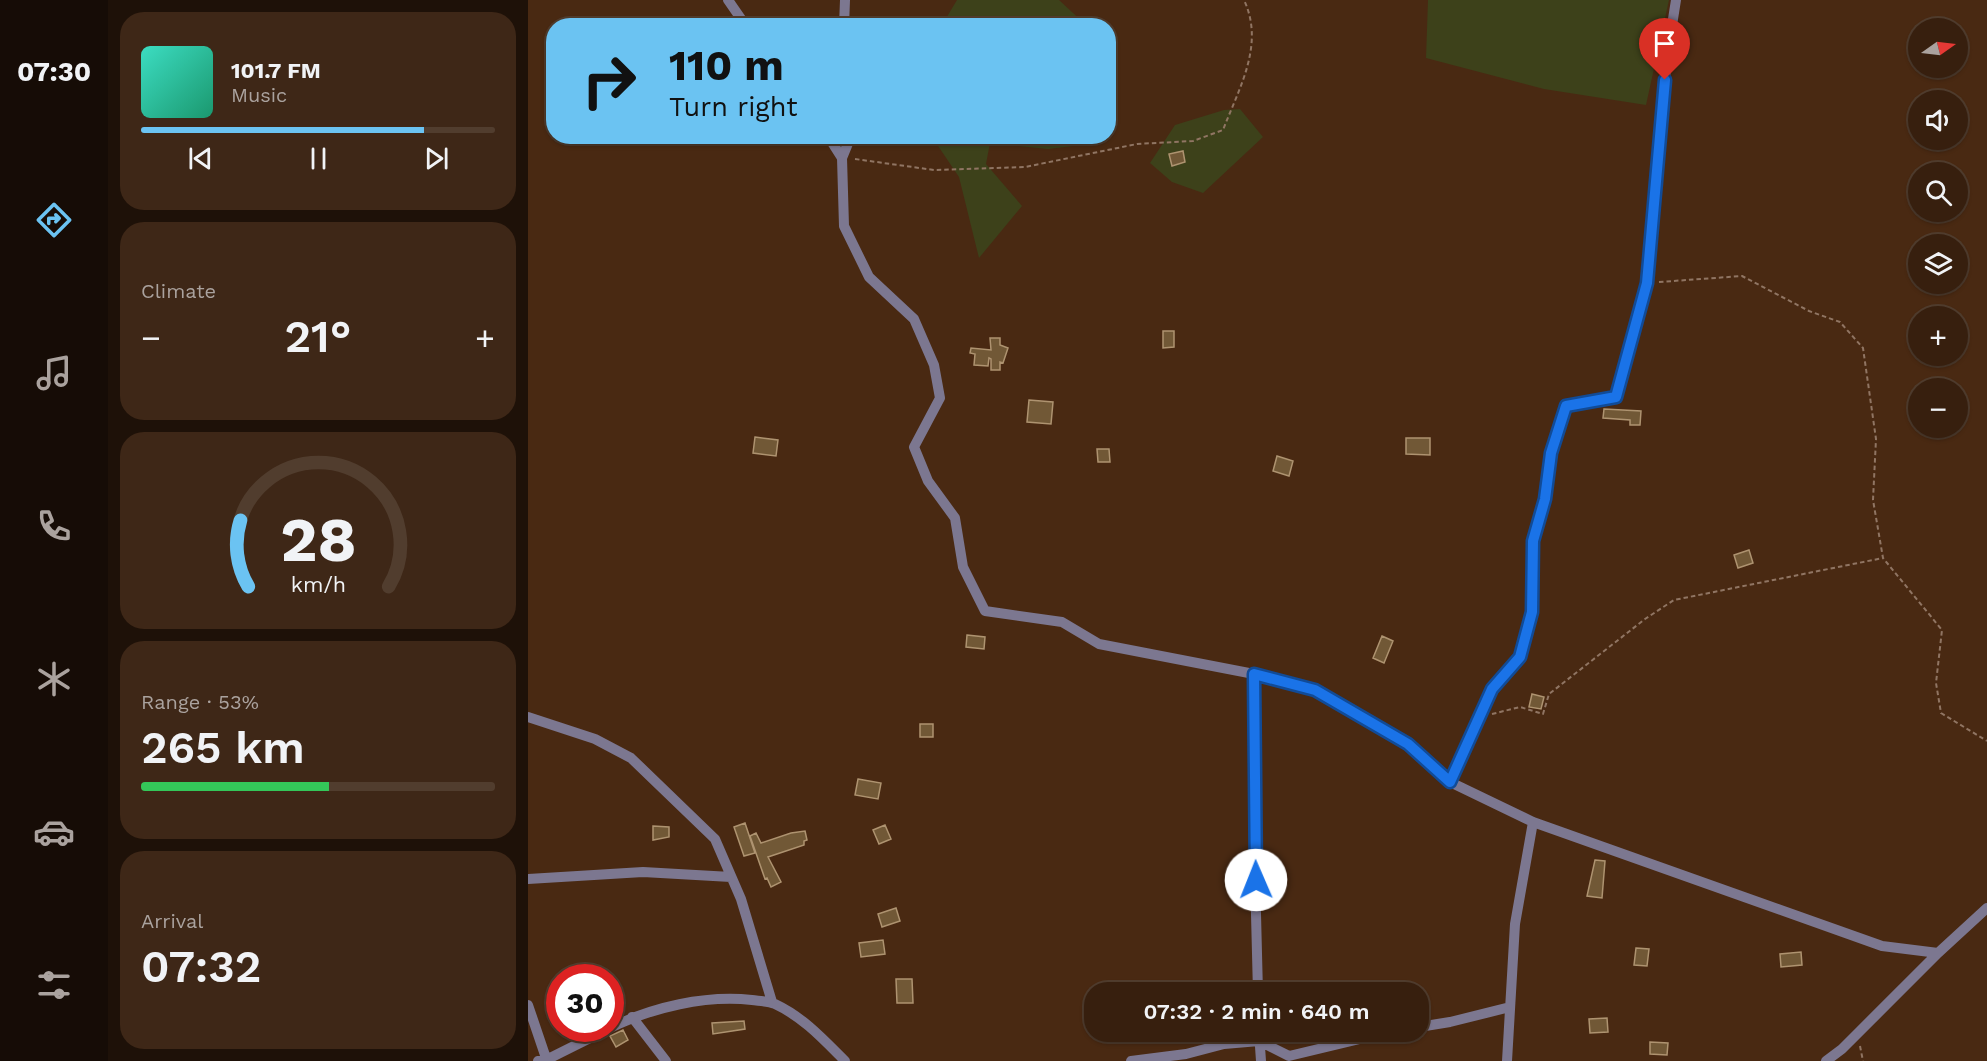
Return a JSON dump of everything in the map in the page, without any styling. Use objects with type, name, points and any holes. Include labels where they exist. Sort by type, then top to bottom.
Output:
[{"type":"street","points":[[728,0],[740,18]]},
{"type":"street","points":[[844,18],[845,0]]},
{"type":"street","points":[[1450,782],[1492,689],[1520,657],[1532,612],[1533,541],[1545,499],[1551,453],[1566,406],[1616,397],[1647,283],[1668,57],[1676,0]]},
{"type":"street","points":[[833,144],[842,158]]},
{"type":"street","points":[[848,144],[842,158],[844,226],[869,277],[914,319],[934,365],[940,398],[914,447],[928,481],[955,518],[963,567],[985,611],[1062,622],[1100,644],[1254,674],[1315,690],[1408,744],[1450,782],[1533,822],[1882,946],[1938,953]]},
{"type":"street","points":[[1254,674],[1254,835],[1258,982]]},
{"type":"street","points":[[528,717],[595,739],[631,758],[715,839],[741,899],[772,1002]]},
{"type":"street","points":[[1507,1061],[1515,924],[1533,822]]},
{"type":"street","points":[[528,879],[643,872],[731,877]]},
{"type":"street","points":[[1826,1061],[1842,1049],[1938,953],[1987,908]]},
{"type":"street","points":[[624,1021],[677,1005],[728,997],[772,1002],[803,1019],[845,1061]]},
{"type":"street","points":[[528,1005],[544,1060],[581,1042]]},
{"type":"street","points":[[1429,1025],[1510,1007]]},
{"type":"street","points":[[632,1017],[666,1061]]},
{"type":"street","points":[[1131,1061],[1186,1054],[1233,1042]]},
{"type":"street","points":[[1259,1042],[1261,1061]]},
{"type":"street","points":[[1268,1042],[1289,1056],[1347,1042]]},
{"type":"path","points":[[842,158],[933,170],[1025,167],[1137,144],[1193,141],[1223,130],[1253,46],[1250,14],[1244,0]]},
{"type":"path","points":[[1647,283],[1742,276],[1809,311],[1840,322],[1863,348],[1876,439],[1873,500],[1883,558],[1942,630],[1936,683],[1941,713],[1987,741]]},
{"type":"path","points":[[1478,717],[1520,707],[1543,714],[1549,694],[1645,619],[1674,600],[1883,558]]},
{"type":"green space","points":[[957,0],[1059,0],[1078,18],[946,18]]},
{"type":"green space","points":[[1428,0],[1669,0],[1646,105],[1544,89],[1426,58]]},
{"type":"green space","points":[[1240,109],[1263,137],[1203,193],[1172,182],[1150,163],[1175,125],[1224,110]]},
{"type":"green space","points":[[937,144],[990,144],[986,164],[1022,206],[979,258],[959,177]]},
{"type":"green space","points":[[1000,144],[1090,144],[1048,149]]},
{"type":"building","points":[[1183,151],[1185,162],[1172,166],[1169,154]]},
{"type":"building","points":[[1163,331],[1174,331],[1174,347],[1163,348]]},
{"type":"building","points":[[990,338],[1000,338],[1000,345],[1008,348],[1003,363],[1000,362],[1000,370],[991,370],[991,359],[989,358],[988,366],[974,365],[975,354],[970,353],[971,348],[991,350]]},
{"type":"building","points":[[1029,400],[1053,402],[1051,424],[1027,422]]},
{"type":"building","points":[[1604,409],[1641,411],[1640,425],[1630,425],[1630,420],[1603,418]]},
{"type":"building","points":[[755,437],[778,440],[776,456],[753,453]]},
{"type":"building","points":[[1406,438],[1430,438],[1430,455],[1406,454]]},
{"type":"building","points":[[1097,449],[1109,449],[1110,462],[1098,462]]},
{"type":"building","points":[[1277,456],[1293,461],[1289,476],[1273,471]]},
{"type":"building","points":[[1749,550],[1753,563],[1738,568],[1734,555]]},
{"type":"building","points":[[967,635],[985,637],[984,649],[966,647]]},
{"type":"building","points":[[1382,636],[1393,641],[1384,663],[1373,658]]},
{"type":"building","points":[[1532,694],[1544,697],[1541,709],[1529,707]]},
{"type":"building","points":[[920,724],[933,724],[933,737],[920,737]]},
{"type":"building","points":[[858,779],[881,783],[878,799],[855,795]]},
{"type":"building","points":[[745,823],[755,853],[744,856],[734,827]]},
{"type":"building","points":[[885,825],[891,839],[879,844],[873,830]]},
{"type":"building","points":[[653,826],[669,827],[669,837],[653,840]]},
{"type":"building","points":[[805,831],[807,840],[804,841],[804,845],[768,857],[781,882],[771,887],[767,878],[765,879],[750,836],[756,833],[761,843]]},
{"type":"building","points":[[1595,860],[1605,861],[1602,898],[1587,896]]},
{"type":"building","points":[[896,908],[900,921],[882,927],[878,914]]},
{"type":"building","points":[[883,940],[885,954],[861,957],[859,943]]},
{"type":"building","points":[[1636,948],[1649,949],[1647,966],[1634,965]]},
{"type":"building","points":[[1801,952],[1802,965],[1781,967],[1780,954]]},
{"type":"building","points":[[896,979],[912,979],[913,1003],[897,1003]]},
{"type":"building","points":[[1607,1018],[1608,1032],[1590,1033],[1589,1019]]},
{"type":"building","points":[[744,1021],[745,1029],[713,1034],[712,1023]]},
{"type":"building","points":[[624,1032],[628,1040],[616,1047],[613,1042],[624,1042]]},
{"type":"building","points":[[1650,1042],[1668,1043],[1667,1055],[1650,1054]]},
{"type":"route","points":[[1256,880],[1254,674],[1315,690],[1408,744],[1450,782],[1492,689],[1520,657],[1532,612],[1533,541],[1545,499],[1551,453],[1566,406],[1616,397],[1630,353],[1647,283],[1665,80]]}]
